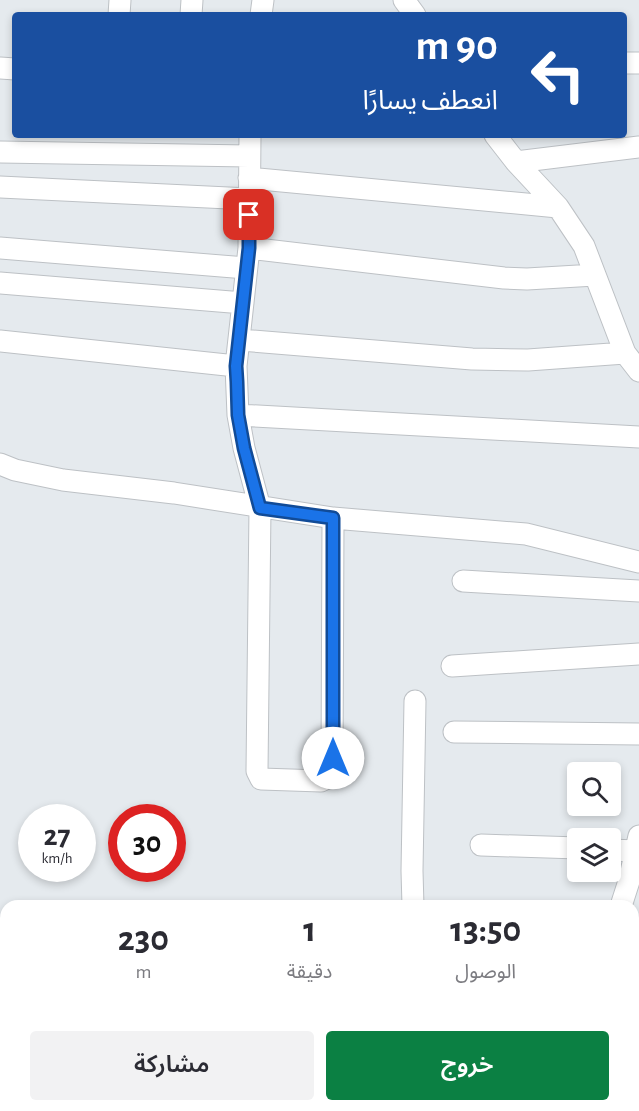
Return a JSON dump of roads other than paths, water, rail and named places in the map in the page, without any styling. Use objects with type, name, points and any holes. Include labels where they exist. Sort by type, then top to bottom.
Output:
[{"type":"street","points":[[497,138],[516,162],[558,207],[584,246],[625,353],[639,371]]},
{"type":"street","points":[[0,152],[249,145],[248,258],[236,366],[238,415],[260,508],[257,771],[259,777],[264,779],[321,781],[329,777],[332,770],[333,518]]},
{"type":"street","points":[[516,162],[639,147]]},
{"type":"street","points":[[0,187],[249,188],[558,207]]},
{"type":"street","points":[[0,248],[248,258],[504,278],[595,275]]},
{"type":"street","points":[[0,283],[243,303]]},
{"type":"street","points":[[240,340],[472,359],[528,360],[625,353]]},
{"type":"street","points":[[0,341],[236,366]]},
{"type":"street","points":[[238,415],[639,437]]},
{"type":"street","points":[[0,464],[15,470],[63,480],[174,493],[333,518],[526,534],[639,562]]},
{"type":"street","points":[[463,581],[639,591]]},
{"type":"street","points":[[452,666],[639,654]]},
{"type":"street","points":[[413,900],[415,701]]},
{"type":"street","points":[[454,732],[639,734]]},
{"type":"street","points":[[621,847],[638,843],[629,900]]},
{"type":"street","points":[[481,844],[567,848]]}]
